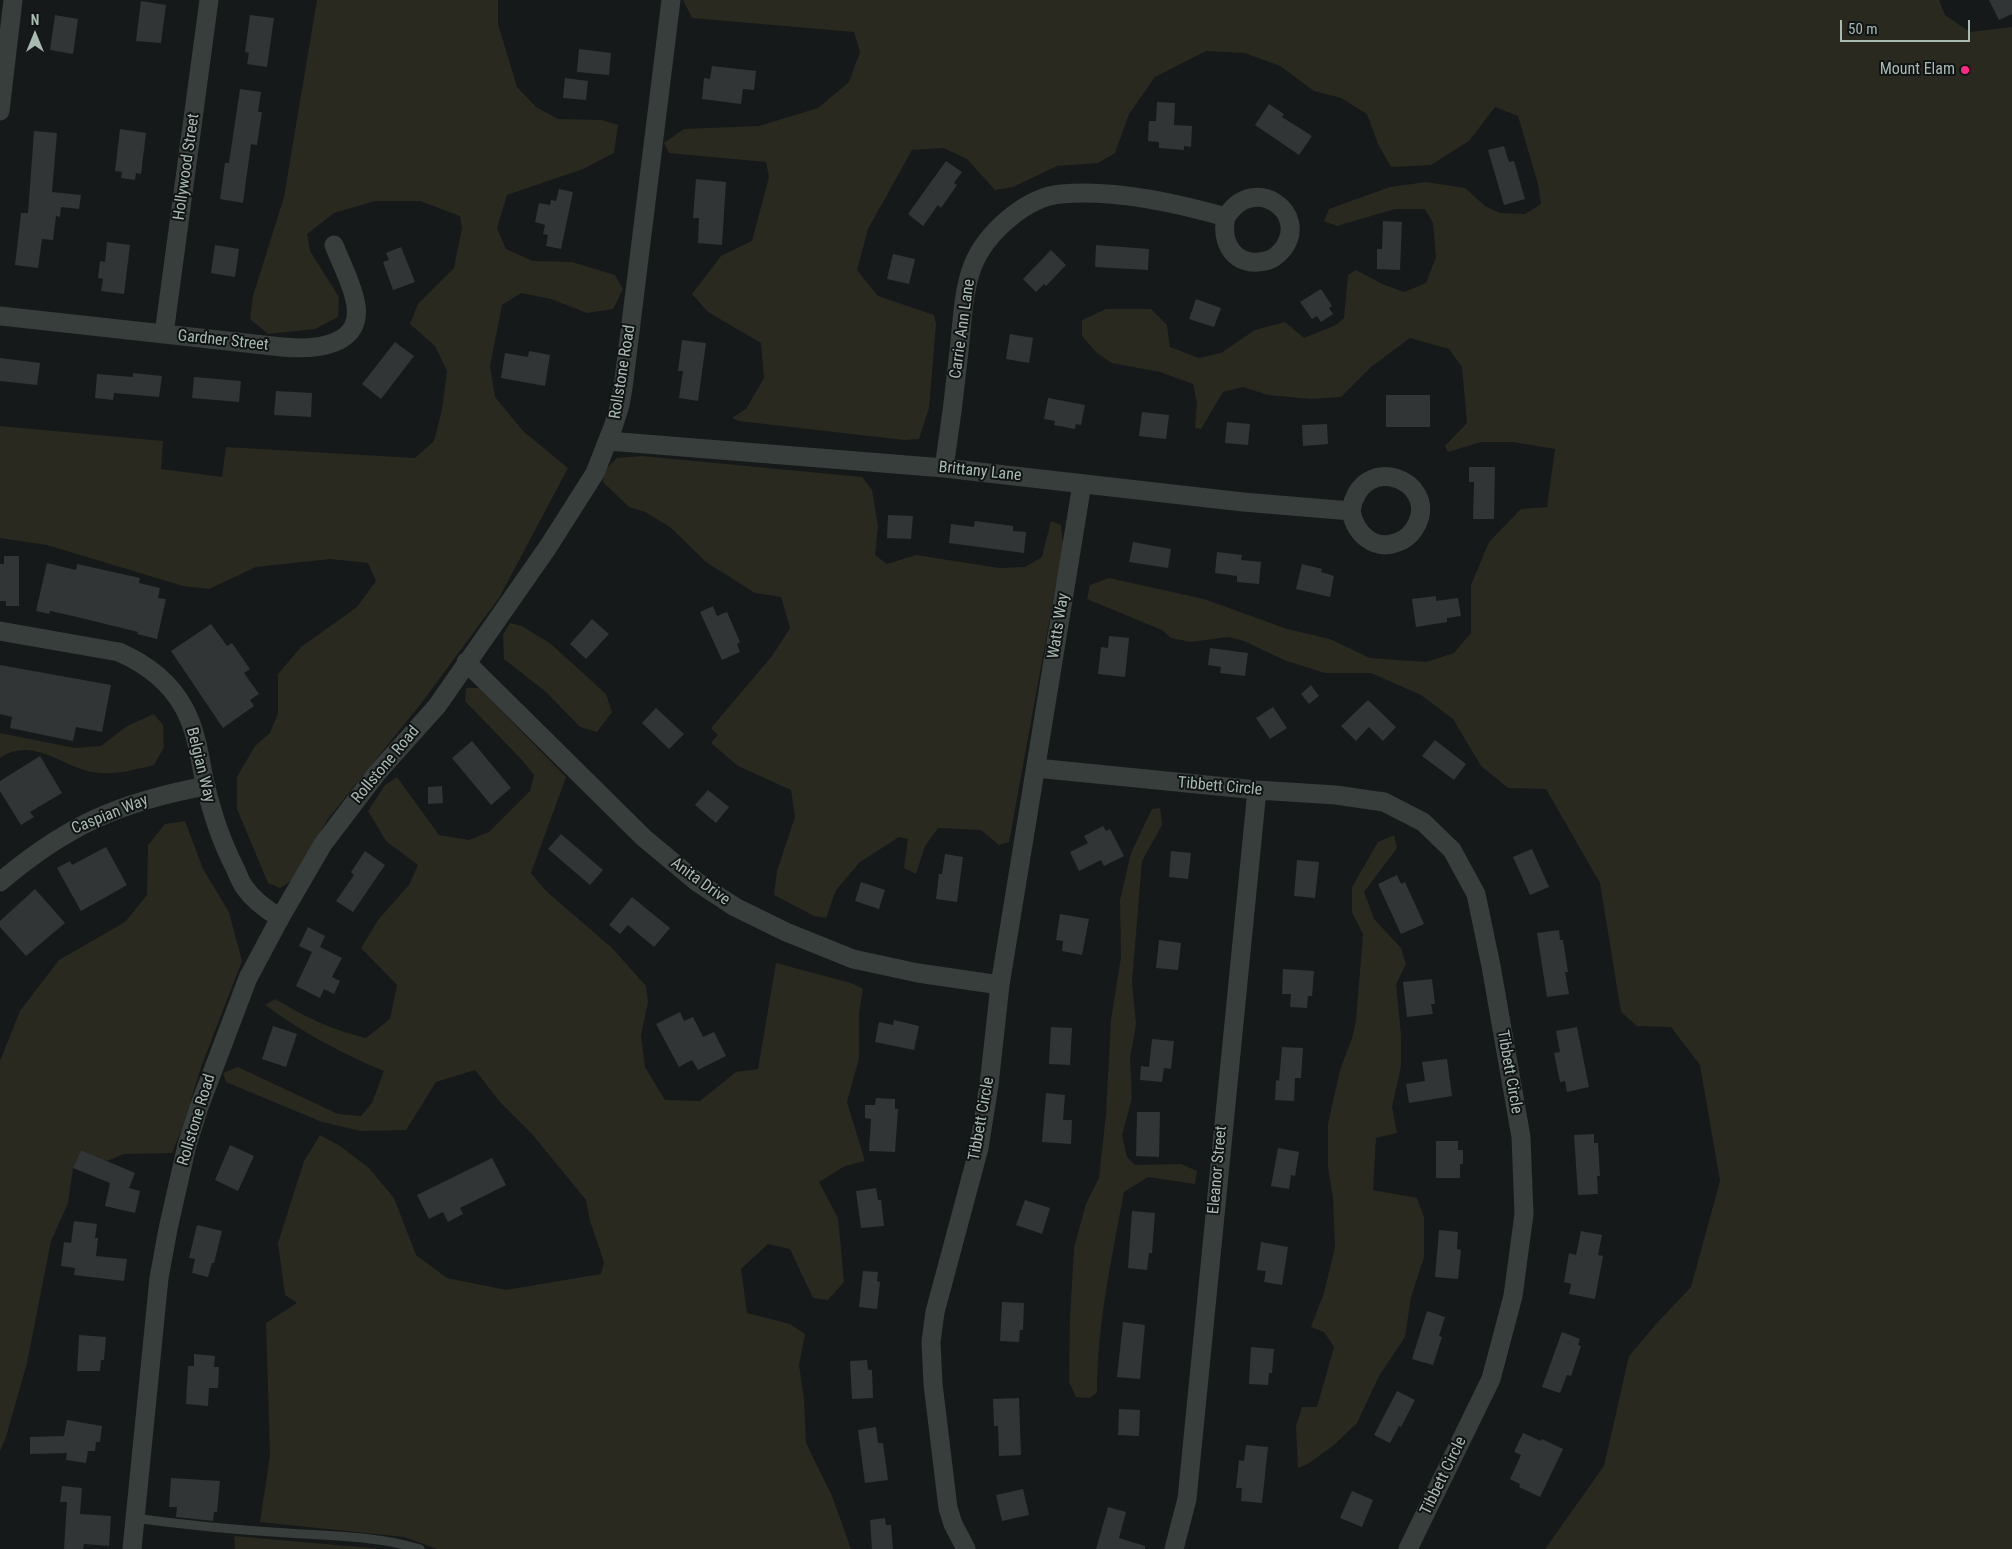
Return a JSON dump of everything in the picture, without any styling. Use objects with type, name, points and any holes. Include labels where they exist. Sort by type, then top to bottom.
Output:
[{"type":"street","points":[[0,111],[13,0]]},
{"type":"street","name":"Hollywood Street","points":[[164,334],[210,0]]},
{"type":"street","name":"Rollstone Road","points":[[132,1549],[159,1278],[188,1145],[204,1092],[245,986],[280,918],[323,844],[378,773],[437,706],[548,547],[595,473],[608,442],[620,406],[623,388],[671,0]]},
{"type":"street","name":"Carrie Ann Lane","points":[[944,468],[964,306],[973,265],[992,235],[1014,214],[1035,201],[1060,194],[1101,194],[1184,205],[1226,217]]},
{"type":"street","name":"Gardner Street","points":[[0,316],[302,349],[321,347],[337,341],[353,329],[356,318],[355,299],[334,245]]},
{"type":"street","name":"Brittany Lane","points":[[608,442],[944,468],[1243,502],[1351,511]]},
{"type":"street","name":"Watts Way","points":[[1036,768],[1082,484]]},
{"type":"street","name":"Belgian Way","points":[[0,631],[119,652],[154,672],[171,689],[184,708],[195,733],[213,818],[225,848],[245,888],[263,907],[280,918]]},
{"type":"street","name":"Anita Drive","points":[[466,662],[644,838],[690,876],[735,908],[786,932],[861,961],[918,973],[1000,985]]},
{"type":"street","name":"Tibbett Circle","points":[[966,1549],[948,1508],[933,1384],[931,1342],[935,1312],[979,1148],[989,1085],[1000,985],[1036,768],[1257,790],[1336,795],[1384,802],[1423,822],[1452,850],[1476,894],[1521,1137],[1524,1214],[1513,1296],[1491,1379],[1408,1549]]},
{"type":"street","name":"Caspian Way","points":[[0,882],[26,859],[68,831],[94,818],[162,794],[206,786]]},
{"type":"street","name":"Eleanor Street","points":[[1174,1549],[1187,1499],[1257,790]]},
{"type":"lane","points":[[134,1518],[169,1523],[354,1538],[407,1545],[420,1549]]},
{"type":"shaded area","points":[[317,0],[498,0],[498,24],[517,87],[536,107],[558,119],[602,120],[618,125],[614,153],[583,169],[507,195],[497,228],[506,249],[533,261],[572,262],[615,275],[623,289],[613,309],[587,313],[551,299],[521,293],[502,305],[490,366],[495,397],[523,431],[568,468],[499,598],[423,701],[327,820],[295,879],[280,888],[268,883],[237,809],[237,777],[255,746],[270,733],[278,713],[278,674],[301,647],[357,607],[376,581],[368,563],[330,559],[256,567],[209,589],[183,586],[47,545],[0,538],[0,426],[163,441],[161,469],[222,477],[226,447],[415,458],[434,441],[442,410],[447,371],[435,346],[410,324],[418,304],[454,268],[462,228],[460,216],[420,201],[375,201],[334,213],[307,234],[310,251],[339,297],[338,317],[315,329],[268,334],[250,319],[253,296],[284,197]]},
{"type":"shaded area","points":[[683,0],[1939,0],[1945,15],[1970,32],[2012,27],[2012,1549],[1545,1549],[1604,1466],[1629,1356],[1691,1287],[1720,1181],[1700,1065],[1671,1027],[1637,1026],[1621,1012],[1600,883],[1546,789],[1508,788],[1481,766],[1453,719],[1421,695],[1371,673],[1325,673],[1284,660],[1244,641],[1228,637],[1191,642],[1171,638],[1162,630],[1087,599],[1090,585],[1109,578],[1204,599],[1287,629],[1330,639],[1370,658],[1426,662],[1454,653],[1471,633],[1471,585],[1489,542],[1521,509],[1547,507],[1555,449],[1513,442],[1481,442],[1448,452],[1445,446],[1467,423],[1462,367],[1449,349],[1410,338],[1371,367],[1341,397],[1311,399],[1268,395],[1243,387],[1223,392],[1201,429],[1195,428],[1197,403],[1193,384],[1160,372],[1112,363],[1097,353],[1082,336],[1082,320],[1106,309],[1151,309],[1167,325],[1170,347],[1199,358],[1221,353],[1255,330],[1285,322],[1304,338],[1336,325],[1344,318],[1348,275],[1356,270],[1382,284],[1404,292],[1426,283],[1436,257],[1433,223],[1425,209],[1395,209],[1337,226],[1324,221],[1329,209],[1390,187],[1426,182],[1465,188],[1485,206],[1500,213],[1525,214],[1541,204],[1538,184],[1518,116],[1495,107],[1469,141],[1431,165],[1391,167],[1378,144],[1367,114],[1341,98],[1314,91],[1280,66],[1245,53],[1206,51],[1155,77],[1129,114],[1115,153],[1098,163],[1057,166],[1013,187],[995,190],[967,159],[944,148],[912,150],[868,229],[857,270],[878,296],[934,315],[936,324],[929,408],[919,439],[904,440],[739,421],[732,418],[746,409],[764,378],[761,343],[708,312],[692,294],[721,256],[752,241],[769,177],[766,162],[669,153],[664,143],[684,129],[759,126],[818,108],[849,82],[860,52],[854,32],[692,18]]},
{"type":"shaded area","points":[[642,456],[862,477],[872,490],[878,526],[875,555],[887,564],[916,555],[999,568],[1025,567],[1042,557],[1051,521],[1061,525],[1063,546],[1009,842],[999,845],[981,830],[938,828],[925,846],[916,874],[904,868],[908,839],[899,837],[860,862],[836,890],[826,918],[814,916],[774,895],[777,871],[795,817],[791,790],[738,766],[711,743],[718,735],[711,728],[772,656],[790,628],[781,597],[755,593],[706,562],[670,527],[645,512],[629,507],[603,482],[605,470],[617,458]]},
{"type":"shaded area","points":[[510,623],[522,626],[551,644],[606,694],[612,712],[597,732],[580,727],[546,692],[504,659],[503,635]]},
{"type":"shaded area","points":[[466,688],[479,688],[566,777],[531,873],[546,891],[612,948],[646,986],[648,1002],[641,1035],[645,1067],[665,1100],[700,1101],[736,1072],[758,1069],[776,963],[851,983],[863,989],[859,1013],[859,1058],[847,1102],[865,1161],[845,1166],[819,1182],[838,1218],[844,1282],[828,1300],[813,1298],[790,1249],[768,1244],[741,1269],[747,1313],[790,1324],[805,1334],[799,1365],[804,1399],[806,1443],[832,1496],[851,1549],[437,1549],[404,1537],[260,1522],[270,1456],[266,1323],[297,1303],[285,1295],[278,1243],[304,1161],[320,1135],[340,1146],[369,1168],[394,1198],[416,1255],[447,1278],[506,1290],[601,1274],[604,1262],[590,1221],[586,1200],[532,1134],[500,1102],[475,1070],[436,1082],[406,1130],[361,1131],[322,1122],[226,1082],[223,1073],[238,1067],[338,1114],[361,1116],[372,1103],[384,1071],[323,1042],[265,1005],[275,999],[319,1022],[366,1038],[390,1019],[397,985],[361,948],[378,920],[409,885],[418,865],[386,841],[368,811],[385,785],[397,777],[439,835],[469,840],[489,832],[530,791],[534,775],[465,701]]},
{"type":"shaded area","points":[[154,714],[163,725],[164,747],[154,765],[123,772],[100,773],[80,769],[35,751],[12,752],[0,758],[0,733],[75,748],[101,746],[127,726]]},
{"type":"shaded area","points":[[1160,808],[1162,825],[1142,861],[1132,982],[1136,1025],[1130,1058],[1132,1098],[1122,1135],[1127,1157],[1135,1165],[1181,1164],[1197,1171],[1195,1184],[1148,1177],[1124,1192],[1102,1316],[1097,1392],[1090,1398],[1076,1397],[1069,1382],[1074,1248],[1086,1204],[1099,1178],[1106,1114],[1111,1020],[1121,957],[1120,900],[1131,853],[1152,809]]},
{"type":"shaded area","points":[[185,821],[203,869],[229,912],[242,961],[201,1067],[183,1126],[172,1153],[124,1154],[107,1161],[81,1150],[73,1168],[68,1203],[51,1241],[27,1363],[6,1437],[0,1451],[0,1061],[20,1011],[59,960],[125,922],[147,895],[148,845],[165,824]]},
{"type":"shaded area","points":[[1394,835],[1397,848],[1364,892],[1374,919],[1401,948],[1406,964],[1396,984],[1401,1035],[1401,1066],[1392,1107],[1397,1133],[1376,1138],[1373,1190],[1417,1198],[1424,1217],[1424,1257],[1411,1297],[1405,1337],[1379,1376],[1357,1423],[1334,1445],[1308,1464],[1298,1468],[1296,1426],[1302,1407],[1317,1407],[1334,1347],[1324,1332],[1311,1327],[1324,1293],[1335,1247],[1333,1198],[1328,1167],[1328,1124],[1340,1070],[1356,1021],[1363,934],[1352,912],[1352,887],[1378,842]]},
{"type":"shaded area","points":[[234,1536],[382,1549],[235,1549]]},
{"type":"building","points":[[1989,0],[2012,0],[2012,14],[1999,20]]},
{"type":"building","points":[[141,1],[166,5],[161,43],[136,41]]},
{"type":"building","points":[[55,15],[78,19],[73,54],[50,50]]},
{"type":"building","points":[[250,15],[274,18],[267,67],[247,64],[249,53],[245,52]]},
{"type":"building","points":[[579,49],[611,53],[609,75],[577,72]]},
{"type":"building","points":[[712,66],[756,71],[754,90],[743,89],[741,104],[702,99],[704,78],[710,79]]},
{"type":"building","points":[[565,78],[588,81],[586,100],[563,98]]},
{"type":"building","points":[[240,89],[261,92],[258,112],[262,112],[257,145],[251,144],[243,203],[220,199],[225,163],[229,163]]},
{"type":"building","points":[[1157,102],[1175,103],[1174,125],[1192,126],[1191,147],[1184,146],[1184,150],[1159,148],[1159,142],[1148,141],[1149,121],[1156,121]]},
{"type":"building","points":[[1269,104],[1284,114],[1282,117],[1312,136],[1299,155],[1255,125]]},
{"type":"building","points":[[120,129],[146,133],[141,174],[136,173],[135,180],[121,178],[122,172],[115,171]]},
{"type":"building","points":[[34,131],[57,133],[52,192],[81,195],[79,209],[61,207],[60,217],[56,216],[53,240],[42,239],[38,268],[15,265],[21,213],[28,213]]},
{"type":"building","points":[[1504,146],[1509,162],[1514,161],[1525,199],[1504,205],[1488,150]]},
{"type":"building","points":[[946,161],[962,172],[954,183],[957,185],[941,208],[938,205],[923,226],[908,214]]},
{"type":"building","points":[[696,179],[726,182],[722,245],[698,243],[699,218],[693,218]]},
{"type":"building","points":[[559,189],[573,192],[561,249],[546,246],[548,235],[543,234],[545,225],[535,222],[539,203],[550,205],[551,200],[556,201]]},
{"type":"building","points":[[1383,221],[1402,222],[1400,270],[1377,269],[1377,249],[1382,249]]},
{"type":"building","points":[[107,242],[130,245],[124,294],[101,291],[103,279],[98,278],[100,261],[105,262]]},
{"type":"building","points":[[215,245],[239,249],[235,277],[211,273]]},
{"type":"building","points":[[1096,245],[1149,249],[1148,270],[1095,267]]},
{"type":"building","points":[[401,247],[415,282],[393,290],[383,262],[389,260],[386,253]]},
{"type":"building","points":[[1051,250],[1066,265],[1046,286],[1044,284],[1036,292],[1023,279]]},
{"type":"building","points":[[893,254],[915,259],[909,284],[887,279]]},
{"type":"building","points":[[1321,289],[1332,306],[1329,308],[1333,314],[1321,322],[1317,316],[1312,319],[1300,302]]},
{"type":"building","points":[[1196,299],[1221,308],[1214,327],[1189,319]]},
{"type":"building","points":[[1010,334],[1033,338],[1029,363],[1006,359]]},
{"type":"building","points":[[682,340],[706,343],[698,401],[679,398],[683,371],[678,371]]},
{"type":"building","points":[[395,342],[414,356],[381,399],[362,384]]},
{"type":"building","points":[[529,351],[550,355],[545,386],[501,378],[505,353],[528,357]]},
{"type":"building","points":[[0,358],[40,363],[37,385],[0,381]]},
{"type":"building","points":[[133,373],[162,376],[159,397],[114,393],[113,400],[95,398],[97,374],[133,377]]},
{"type":"building","points":[[194,377],[241,381],[239,402],[192,398]]},
{"type":"building","points":[[276,391],[312,393],[311,417],[274,415]]},
{"type":"building","points":[[1386,395],[1430,395],[1430,427],[1386,427]]},
{"type":"building","points":[[1048,398],[1085,405],[1081,425],[1076,424],[1075,429],[1054,425],[1055,421],[1044,419]]},
{"type":"building","points":[[1142,412],[1169,415],[1166,439],[1139,436]]},
{"type":"building","points":[[1227,422],[1250,424],[1248,445],[1225,443]]},
{"type":"building","points":[[1327,424],[1328,444],[1303,446],[1302,425]]},
{"type":"building","points":[[1469,467],[1495,467],[1494,519],[1473,519],[1474,482],[1469,482]]},
{"type":"building","points":[[888,515],[913,516],[911,539],[887,538]]},
{"type":"building","points":[[975,521],[1013,526],[1013,531],[1026,532],[1024,553],[949,543],[951,524],[974,527]]},
{"type":"building","points":[[1133,542],[1171,549],[1168,568],[1129,562]]},
{"type":"building","points":[[1217,552],[1242,555],[1241,560],[1261,562],[1259,584],[1237,582],[1237,576],[1215,573]]},
{"type":"building","points":[[4,556],[19,556],[19,606],[6,606],[6,601],[0,601],[0,564],[4,564]]},
{"type":"building","points":[[47,563],[76,570],[77,564],[140,578],[139,583],[160,588],[158,598],[166,599],[157,639],[137,634],[138,632],[73,616],[50,611],[49,614],[36,611]]},
{"type":"building","points":[[1302,564],[1322,569],[1321,572],[1334,576],[1330,597],[1296,589]]},
{"type":"building","points":[[1436,596],[1436,601],[1458,598],[1461,616],[1447,618],[1447,622],[1416,627],[1412,599]]},
{"type":"building","points":[[713,606],[717,616],[727,612],[740,642],[737,644],[740,652],[722,660],[700,612]]},
{"type":"building","points":[[592,619],[609,634],[586,659],[570,644]]},
{"type":"building","points":[[211,624],[227,646],[232,643],[250,669],[244,673],[259,694],[250,700],[254,706],[223,728],[171,651]]},
{"type":"building","points":[[1109,636],[1129,638],[1125,677],[1098,674],[1101,647],[1108,648]]},
{"type":"building","points":[[1210,648],[1248,653],[1245,676],[1220,673],[1221,667],[1208,665]]},
{"type":"building","points":[[0,665],[111,685],[102,732],[76,727],[73,741],[10,728],[12,717],[0,714]]},
{"type":"building","points":[[1311,685],[1319,696],[1309,704],[1301,694]]},
{"type":"building","points":[[1368,700],[1396,727],[1383,741],[1369,727],[1356,741],[1341,726]]},
{"type":"building","points":[[1273,707],[1287,728],[1270,739],[1256,718]]},
{"type":"building","points":[[656,708],[684,734],[669,749],[642,723]]},
{"type":"building","points":[[1435,740],[1466,764],[1454,780],[1422,756]]},
{"type":"building","points":[[472,741],[511,788],[491,805],[452,758]]},
{"type":"building","points":[[40,756],[62,793],[30,812],[34,817],[21,825],[0,791],[0,781]]},
{"type":"building","points":[[442,786],[443,803],[428,804],[428,787]]},
{"type":"building","points":[[708,790],[729,807],[716,823],[695,805]]},
{"type":"building","points":[[1103,826],[1106,831],[1110,829],[1124,856],[1104,866],[1101,860],[1079,871],[1070,852],[1088,843],[1084,836]]},
{"type":"building","points":[[561,834],[603,870],[590,885],[548,849]]},
{"type":"building","points":[[106,847],[127,885],[81,911],[57,868],[70,861],[72,865]]},
{"type":"building","points":[[1532,849],[1549,887],[1530,895],[1513,857]]},
{"type":"building","points":[[365,851],[385,865],[353,912],[336,901],[354,875],[351,872]]},
{"type":"building","points":[[1171,851],[1191,853],[1188,879],[1169,877]]},
{"type":"building","points":[[945,854],[963,857],[957,902],[936,899],[939,874],[942,874]]},
{"type":"building","points":[[1297,860],[1319,862],[1315,898],[1294,896]]},
{"type":"building","points":[[1397,875],[1401,884],[1405,882],[1424,924],[1401,934],[1378,884]]},
{"type":"building","points":[[861,882],[885,890],[879,909],[855,901]]},
{"type":"building","points":[[35,889],[65,923],[26,956],[0,927],[0,921]]},
{"type":"building","points":[[632,897],[670,928],[654,947],[628,925],[620,934],[609,925]]},
{"type":"building","points":[[1060,914],[1089,919],[1082,955],[1062,951],[1063,941],[1056,940]]},
{"type":"building","points":[[308,927],[325,936],[320,947],[342,958],[332,977],[340,981],[334,994],[324,989],[320,998],[296,986],[312,952],[299,946]]},
{"type":"building","points":[[1559,930],[1560,940],[1563,940],[1568,972],[1565,972],[1569,994],[1547,997],[1537,933]]},
{"type":"building","points":[[1159,940],[1181,943],[1178,970],[1156,968]]},
{"type":"building","points":[[1283,969],[1314,971],[1312,996],[1308,996],[1307,1008],[1290,1007],[1291,994],[1282,994]]},
{"type":"building","points":[[1432,979],[1435,1004],[1431,1004],[1433,1014],[1407,1017],[1403,982]]},
{"type":"building","points":[[680,1012],[684,1021],[693,1017],[703,1037],[714,1032],[726,1056],[698,1070],[692,1060],[679,1067],[656,1024]]},
{"type":"building","points":[[894,1020],[919,1026],[914,1050],[875,1042],[879,1022],[893,1025]]},
{"type":"building","points":[[273,1026],[297,1034],[286,1067],[262,1059]]},
{"type":"building","points":[[1051,1027],[1072,1028],[1070,1065],[1049,1064]]},
{"type":"building","points":[[1577,1027],[1589,1087],[1567,1092],[1565,1081],[1560,1082],[1554,1053],[1560,1052],[1556,1031]]},
{"type":"building","points":[[1152,1039],[1174,1041],[1171,1069],[1164,1068],[1162,1082],[1140,1080],[1141,1066],[1149,1067]]},
{"type":"building","points":[[1282,1047],[1303,1048],[1301,1078],[1295,1078],[1294,1101],[1275,1100],[1276,1080],[1279,1081]]},
{"type":"building","points":[[1447,1059],[1452,1096],[1409,1103],[1406,1084],[1425,1081],[1422,1062]]},
{"type":"building","points":[[1046,1093],[1065,1095],[1063,1120],[1072,1120],[1071,1144],[1042,1142]]},
{"type":"building","points":[[876,1098],[895,1099],[895,1109],[898,1109],[895,1152],[869,1151],[871,1119],[865,1118],[865,1105],[875,1105]]},
{"type":"building","points":[[1137,1112],[1160,1112],[1159,1157],[1136,1156]]},
{"type":"building","points":[[1594,1134],[1594,1143],[1598,1143],[1600,1176],[1597,1176],[1598,1194],[1578,1195],[1574,1135]]},
{"type":"building","points":[[1436,1141],[1458,1141],[1458,1150],[1463,1150],[1460,1178],[1436,1178]]},
{"type":"building","points":[[230,1145],[254,1156],[238,1191],[215,1180]]},
{"type":"building","points":[[1278,1148],[1299,1152],[1295,1176],[1291,1175],[1289,1189],[1271,1186]]},
{"type":"building","points":[[81,1150],[135,1173],[129,1188],[140,1191],[135,1213],[105,1206],[110,1183],[73,1168]]},
{"type":"building","points":[[492,1158],[506,1185],[460,1208],[463,1214],[448,1222],[443,1212],[429,1219],[417,1195]]},
{"type":"building","points":[[876,1188],[878,1200],[881,1200],[884,1226],[861,1228],[856,1191]]},
{"type":"building","points":[[1025,1200],[1050,1208],[1042,1234],[1016,1225]]},
{"type":"building","points":[[1132,1211],[1155,1213],[1152,1253],[1149,1253],[1147,1270],[1128,1268]]},
{"type":"building","points":[[74,1221],[97,1224],[95,1238],[98,1238],[96,1256],[127,1259],[124,1281],[74,1275],[75,1268],[61,1266],[64,1242],[71,1243]]},
{"type":"building","points":[[197,1225],[222,1231],[214,1263],[212,1263],[208,1277],[192,1273],[195,1259],[189,1258]]},
{"type":"building","points":[[1439,1230],[1458,1232],[1457,1249],[1461,1250],[1458,1279],[1435,1277]]},
{"type":"building","points":[[1581,1231],[1602,1235],[1598,1255],[1603,1256],[1595,1299],[1569,1294],[1571,1284],[1564,1282],[1569,1253],[1576,1255]]},
{"type":"building","points":[[1261,1242],[1288,1247],[1282,1285],[1264,1282],[1266,1271],[1257,1270]]},
{"type":"building","points":[[863,1271],[878,1272],[877,1281],[880,1282],[877,1309],[859,1307]]},
{"type":"building","points":[[1002,1302],[1024,1303],[1023,1330],[1020,1330],[1019,1342],[1000,1341]]},
{"type":"building","points":[[1427,1311],[1445,1317],[1439,1336],[1442,1337],[1433,1365],[1412,1359]]},
{"type":"building","points":[[1123,1322],[1145,1325],[1140,1379],[1117,1377]]},
{"type":"building","points":[[1562,1332],[1580,1339],[1578,1345],[1581,1346],[1571,1376],[1567,1375],[1560,1393],[1542,1387]]},
{"type":"building","points":[[79,1335],[106,1337],[104,1360],[101,1360],[100,1371],[77,1371]]},
{"type":"building","points":[[1251,1347],[1274,1349],[1272,1373],[1269,1373],[1268,1385],[1249,1384]]},
{"type":"building","points":[[194,1354],[215,1356],[214,1367],[219,1367],[218,1388],[209,1388],[208,1406],[186,1404],[188,1366],[194,1366]]},
{"type":"building","points":[[867,1360],[868,1370],[872,1370],[873,1398],[852,1399],[850,1361]]},
{"type":"building","points":[[1397,1391],[1415,1400],[1390,1443],[1374,1435]]},
{"type":"building","points":[[1019,1398],[1021,1455],[999,1456],[998,1426],[994,1426],[993,1399]]},
{"type":"building","points":[[1119,1409],[1140,1410],[1139,1436],[1118,1435]]},
{"type":"building","points":[[67,1420],[102,1426],[100,1442],[96,1442],[95,1451],[88,1451],[86,1463],[66,1460],[67,1453],[30,1454],[30,1437],[64,1436]]},
{"type":"building","points":[[876,1427],[878,1443],[883,1443],[888,1480],[865,1483],[858,1430]]},
{"type":"building","points":[[1523,1433],[1563,1449],[1540,1497],[1519,1487],[1520,1484],[1510,1479],[1521,1455],[1514,1452]]},
{"type":"building","points":[[1246,1445],[1268,1447],[1262,1503],[1241,1501],[1242,1488],[1236,1488],[1239,1460],[1244,1461]]},
{"type":"building","points":[[171,1478],[220,1481],[217,1512],[214,1512],[213,1521],[176,1517],[177,1507],[169,1507]]},
{"type":"building","points":[[62,1486],[82,1488],[80,1514],[111,1516],[109,1546],[84,1544],[83,1549],[64,1549],[67,1502],[60,1502]]},
{"type":"building","points":[[1023,1489],[1029,1515],[1002,1521],[996,1495]]},
{"type":"building","points":[[1352,1491],[1373,1500],[1362,1527],[1340,1518]]},
{"type":"building","points":[[1108,1507],[1126,1512],[1119,1538],[1145,1546],[1145,1549],[1096,1549]]},
{"type":"building","points":[[885,1518],[886,1525],[891,1525],[893,1549],[872,1549],[870,1520]]},
{"type":"place","name":"Mount Elam","points":[[1965,70]]}]
